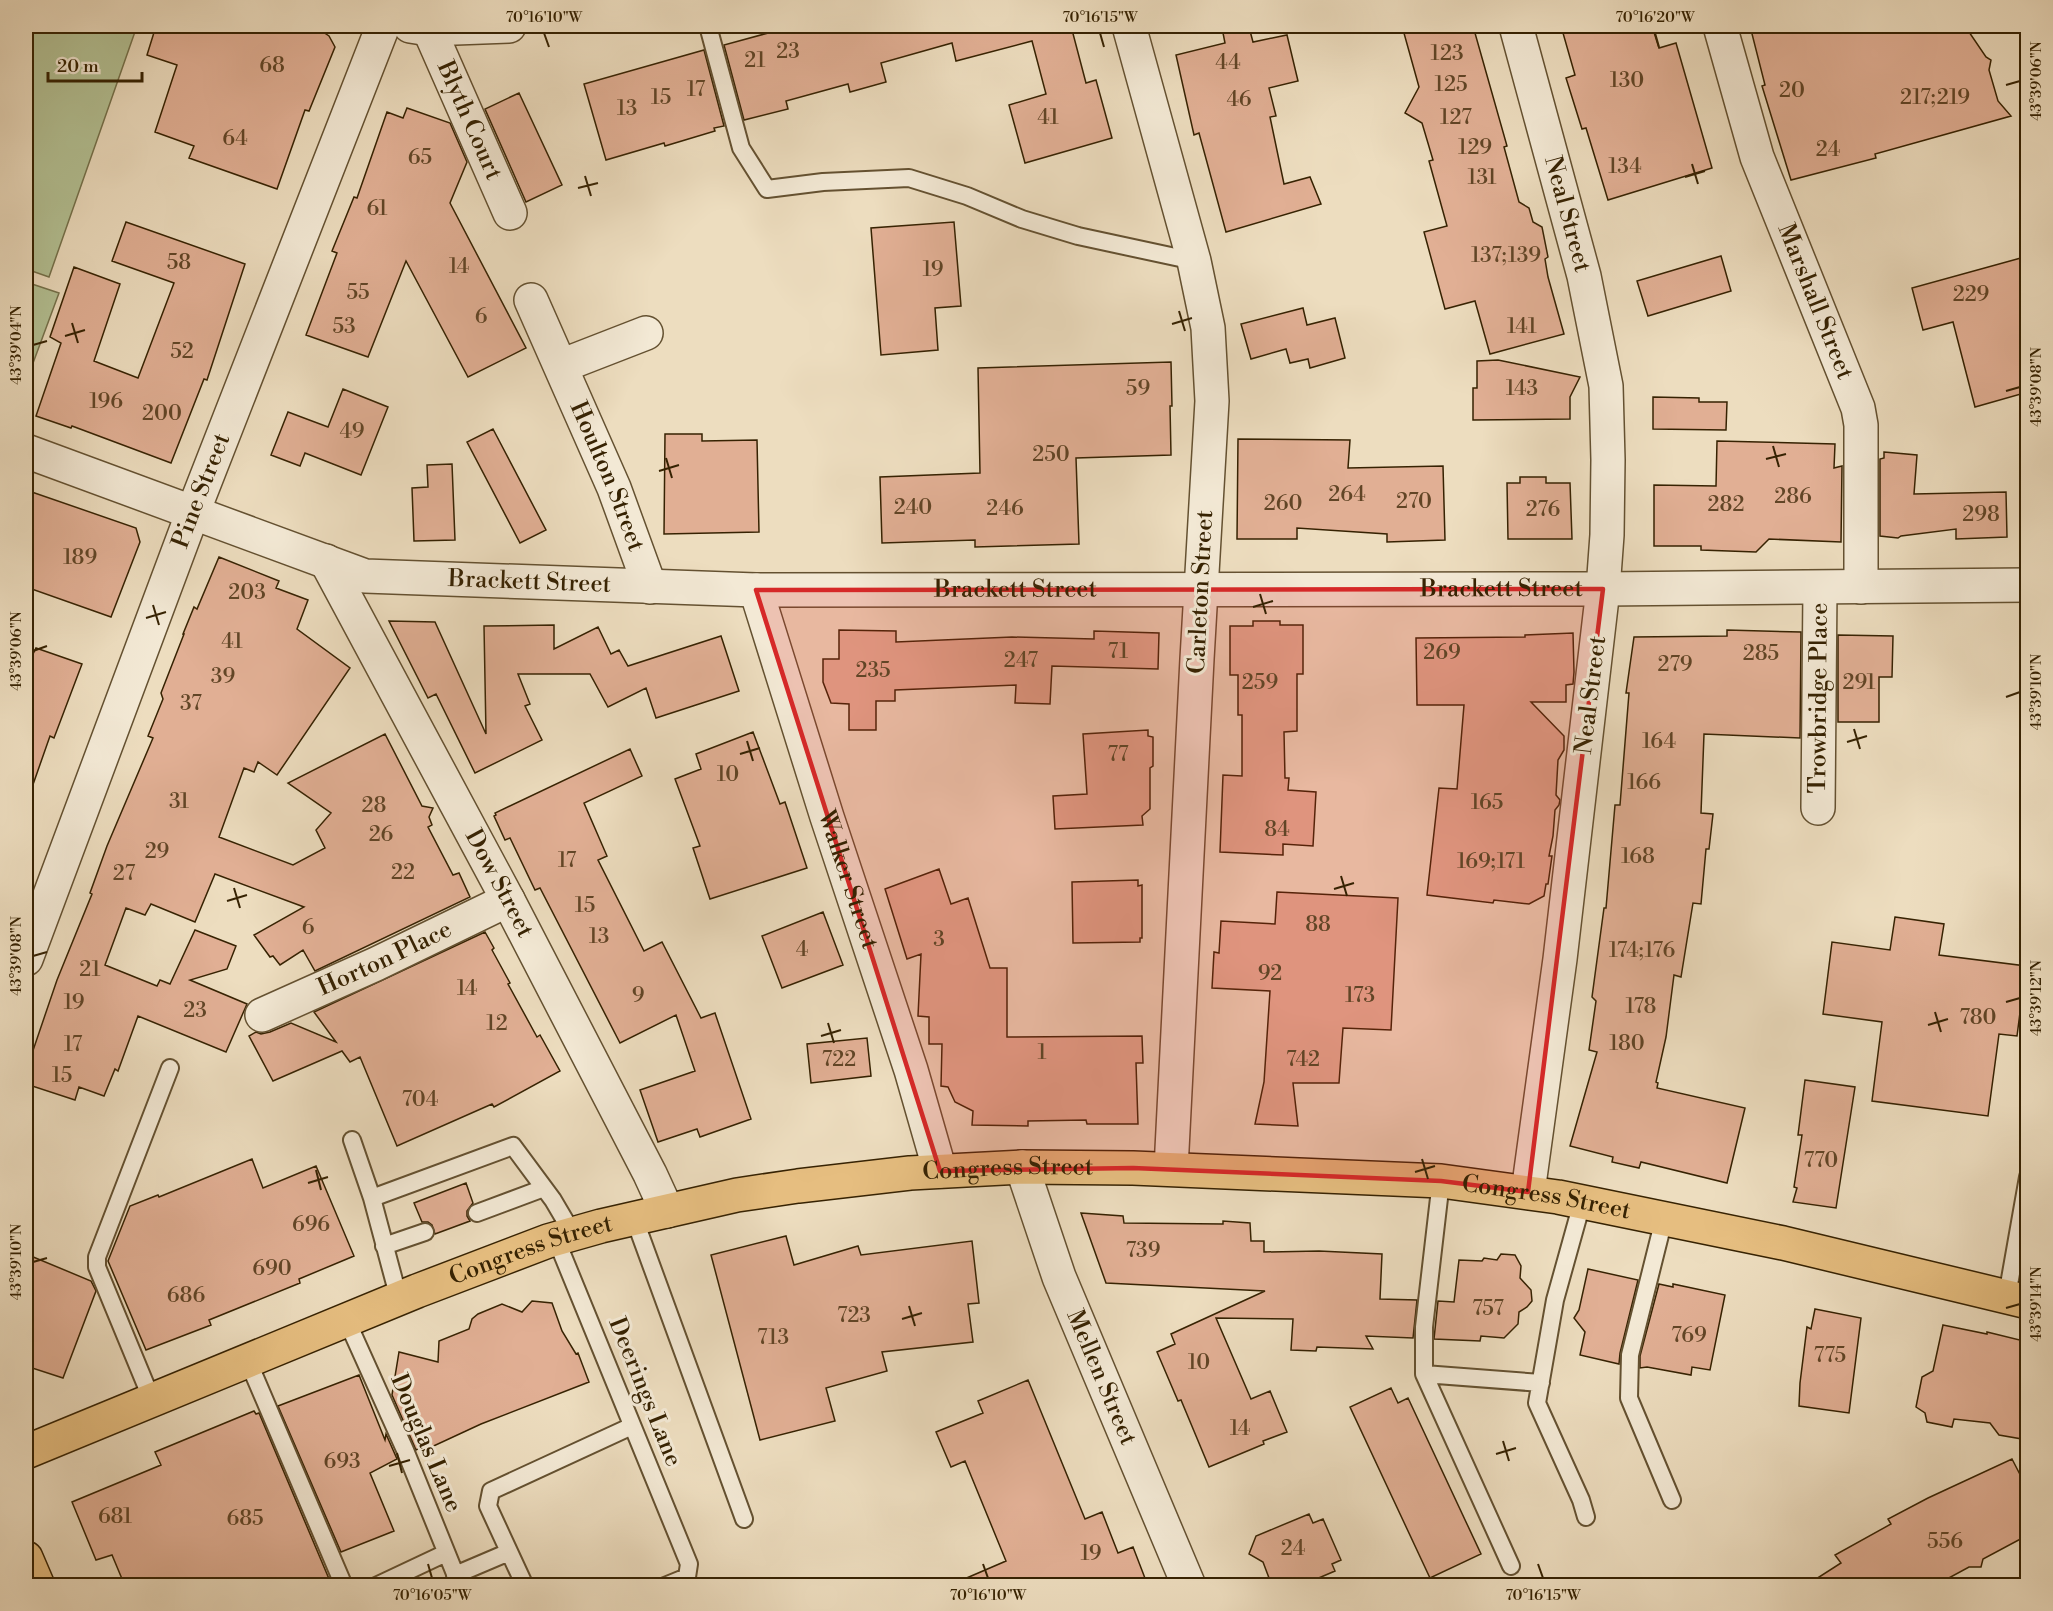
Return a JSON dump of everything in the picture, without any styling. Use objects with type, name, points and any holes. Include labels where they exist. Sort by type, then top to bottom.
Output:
[{"type":"main road","name":"Congress Street","points":[[26,1452],[399,1299],[565,1237],[667,1210],[798,1185],[940,1171],[1022,1167],[1172,1169],[1441,1181],[1528,1192],[1783,1243],[2017,1299]]},
{"type":"main road","points":[[26,1558],[38,1586]]},
{"type":"street","name":"Pine Street","points":[[26,959],[34,910],[383,26]]},
{"type":"street","points":[[419,27],[509,26]]},
{"type":"street","name":"Carleton Street","points":[[1130,26],[1194,261],[1208,328],[1212,401],[1172,1169]]},
{"type":"street","name":"Neal Street","points":[[1515,26],[1584,276],[1606,386],[1608,460],[1607,535],[1603,589],[1560,959],[1528,1192]]},
{"type":"street","name":"Marshall Street","points":[[1720,26],[1757,158],[1858,408],[1861,425],[1861,587]]},
{"type":"street","name":"Blyth Court","points":[[419,27],[510,213]]},
{"type":"street","name":"Houlton Street","points":[[531,300],[614,488],[650,587]]},
{"type":"street","points":[[561,366],[646,333]]},
{"type":"street","name":"Brackett Street","points":[[26,451],[365,576],[756,590],[1603,589],[2028,585]]},
{"type":"street","name":"Dow Street","points":[[326,561],[508,900],[667,1210]]},
{"type":"street","name":"Trowbridge Place","points":[[1818,808],[1821,588]]},
{"type":"street","name":"Walker Street","points":[[756,590],[827,817],[911,1070],[940,1171]]},
{"type":"street","name":"Horton Place","points":[[262,1015],[376,964],[508,900]]},
{"type":"street","name":"Mellen Street","points":[[1022,1167],[1059,1277],[1189,1586]]},
{"type":"lane","points":[[708,26],[741,148],[767,189],[823,182],[909,178],[967,196],[1023,219],[1078,236],[1194,261]]},
{"type":"lane","points":[[152,1400],[96,1267],[97,1257],[170,1068]]},
{"type":"lane","points":[[352,1140],[372,1198],[399,1299]]},
{"type":"lane","name":"Deerings Lane","points":[[372,1198],[513,1146],[544,1188],[565,1237],[632,1426],[689,1564],[687,1577],[665,1586]]},
{"type":"lane","points":[[2017,1299],[2028,1177]]},
{"type":"lane","points":[[1441,1181],[1424,1327],[1424,1374],[1511,1566]]},
{"type":"lane","points":[[477,1213],[544,1188]]},
{"type":"lane","points":[[1582,1203],[1555,1300],[1537,1403],[1581,1500],[1586,1517]]},
{"type":"lane","points":[[634,1218],[744,1519]]},
{"type":"lane","points":[[1664,1219],[1630,1355],[1629,1398],[1671,1500]]},
{"type":"lane","points":[[384,1246],[425,1232]]},
{"type":"lane","name":"Douglas Lane","points":[[347,1321],[405,1450],[458,1580]]},
{"type":"lane","points":[[248,1361],[344,1586]]},
{"type":"lane","points":[[1424,1374],[1541,1383]]},
{"type":"lane","points":[[525,1586],[488,1506],[491,1491],[632,1426]]},
{"type":"lane","points":[[458,1580],[509,1552]]},
{"type":"lane","points":[[376,1586],[446,1553]]},
{"type":"highlighted area","points":[[1603,589],[1528,1192],[1441,1181],[1133,1168],[940,1171],[756,590]]},
{"type":"green space","points":[[26,26],[137,26],[49,277],[26,269]]},
{"type":"green space","points":[[26,282],[59,293],[26,382]]},
{"type":"building","points":[[156,26],[314,26],[329,36],[335,47],[309,111],[305,110],[277,189],[189,158],[194,146],[155,132],[177,65],[147,55]]},
{"type":"building","points":[[794,26],[1071,26],[1086,83],[1096,80],[1112,138],[1025,163],[1009,105],[1046,94],[1032,41],[956,61],[952,43],[881,63],[886,82],[850,92],[848,84],[786,101],[788,109],[744,120],[724,45]]},
{"type":"building","points":[[1402,26],[1473,26],[1507,146],[1504,147],[1519,202],[1529,208],[1533,222],[1542,227],[1548,257],[1545,259],[1548,277],[1564,334],[1490,354],[1475,301],[1445,309],[1424,232],[1447,226],[1429,161],[1433,160],[1422,123],[1405,113],[1419,87]]},
{"type":"building","points":[[1561,26],[1652,26],[1659,48],[1676,43],[1712,168],[1608,200],[1586,128],[1582,129],[1566,78],[1575,75]]},
{"type":"building","points":[[1750,26],[1965,26],[1986,57],[1991,60],[1989,70],[1998,101],[2011,116],[1875,154],[1876,158],[1791,180],[1762,86],[1765,85]]},
{"type":"building","points":[[1249,27],[1253,42],[1287,35],[1298,81],[1269,88],[1276,116],[1270,117],[1284,184],[1310,177],[1321,204],[1226,232],[1199,133],[1194,135],[1176,55],[1225,43],[1223,33]]},
{"type":"building","points":[[704,50],[724,126],[714,128],[715,131],[665,146],[664,143],[606,160],[584,84]]},
{"type":"building","points":[[519,93],[562,185],[526,202],[485,109]]},
{"type":"building","points":[[407,108],[450,123],[467,162],[450,203],[526,348],[468,377],[406,261],[368,357],[306,335],[337,253],[332,251],[354,197],[357,198],[387,112],[403,118]]},
{"type":"building","points":[[126,222],[245,264],[207,380],[204,379],[171,463],[72,426],[71,428],[36,416],[61,343],[50,337],[74,267],[120,284],[94,361],[138,378],[174,283],[112,261]]},
{"type":"building","points":[[954,222],[961,306],[935,308],[938,350],[881,355],[871,228]]},
{"type":"building","points":[[1721,256],[1731,291],[1648,316],[1637,281]]},
{"type":"building","points":[[2028,256],[2028,392],[1975,407],[1953,322],[1923,330],[1912,288]]},
{"type":"building","points":[[1303,308],[1307,325],[1335,318],[1345,358],[1310,368],[1308,359],[1290,363],[1286,349],[1251,359],[1241,324]]},
{"type":"building","points":[[1498,360],[1580,377],[1570,397],[1570,419],[1473,420],[1473,388],[1477,388],[1477,361]]},
{"type":"building","points":[[1171,362],[1171,455],[1076,458],[1079,544],[975,547],[975,540],[882,543],[880,477],[980,473],[978,368]]},
{"type":"building","points":[[343,389],[388,407],[361,475],[305,453],[300,466],[271,455],[288,412],[328,427]]},
{"type":"building","points":[[1653,397],[1699,398],[1699,402],[1727,402],[1726,430],[1653,429]]},
{"type":"building","points":[[493,429],[546,530],[520,543],[467,442]]},
{"type":"building","points":[[665,434],[702,434],[702,441],[757,440],[759,532],[664,534]]},
{"type":"building","points":[[1238,439],[1350,440],[1348,468],[1443,466],[1445,540],[1387,542],[1387,534],[1297,528],[1297,539],[1237,539]]},
{"type":"building","points":[[1717,441],[1835,444],[1834,468],[1842,466],[1841,542],[1769,539],[1756,552],[1701,550],[1701,546],[1654,546],[1654,485],[1716,486]]},
{"type":"building","points":[[1884,452],[1917,455],[1914,494],[2006,492],[2007,537],[1956,539],[1956,529],[1898,538],[1880,536],[1880,459],[1884,458]]},
{"type":"building","points":[[452,464],[455,540],[414,541],[412,488],[428,487],[427,465]]},
{"type":"building","points":[[1520,477],[1546,477],[1546,483],[1570,483],[1572,539],[1508,539],[1507,483],[1520,483]]},
{"type":"building","points":[[26,490],[136,528],[140,542],[111,617],[26,587]]},
{"type":"building","points":[[219,557],[279,581],[276,588],[308,600],[297,629],[350,668],[277,775],[258,762],[254,772],[244,768],[219,837],[293,865],[325,848],[316,830],[331,813],[288,783],[385,734],[422,806],[433,808],[429,817],[432,825],[428,827],[453,875],[459,873],[470,897],[315,971],[303,950],[280,965],[273,956],[270,957],[254,935],[304,907],[215,874],[195,922],[151,904],[145,915],[126,908],[105,965],[157,986],[160,980],[170,984],[195,930],[236,946],[227,969],[190,980],[247,1004],[226,1052],[138,1016],[118,1071],[115,1069],[104,1096],[79,1087],[75,1100],[26,1084],[26,1071],[57,980],[92,894],[90,893],[107,846],[153,738],[148,736],[163,699],[161,693],[183,634],[194,607],[197,609]]},
{"type":"building","points":[[389,621],[435,622],[486,734],[484,626],[554,625],[554,649],[598,627],[611,654],[619,650],[628,666],[721,636],[739,691],[656,718],[646,688],[608,707],[590,674],[518,674],[530,704],[525,706],[542,740],[475,773],[436,694],[428,698]]},
{"type":"building","points":[[1253,621],[1280,621],[1280,625],[1303,625],[1303,674],[1297,674],[1297,731],[1284,732],[1285,778],[1289,778],[1288,790],[1316,792],[1313,846],[1283,844],[1283,855],[1220,852],[1223,775],[1242,776],[1242,715],[1238,715],[1238,675],[1230,675],[1230,626],[1253,626]]},
{"type":"building","points":[[839,630],[896,631],[896,642],[1012,637],[1094,639],[1094,631],[1159,633],[1158,669],[1052,666],[1050,704],[1015,703],[1016,685],[895,690],[895,701],[876,701],[876,730],[849,730],[849,704],[831,703],[823,682],[823,659],[839,659]]},
{"type":"building","points":[[1727,630],[1801,632],[1800,738],[1704,734],[1701,813],[1713,814],[1709,849],[1706,849],[1701,904],[1693,903],[1681,977],[1674,975],[1666,1037],[1656,1082],[1658,1083],[1657,1088],[1745,1108],[1727,1183],[1641,1162],[1639,1168],[1612,1162],[1613,1157],[1570,1146],[1597,1052],[1589,1050],[1596,1001],[1592,997],[1604,908],[1606,908],[1615,805],[1620,805],[1629,693],[1626,693],[1634,637],[1727,636]]},
{"type":"building","points":[[1573,633],[1573,684],[1566,685],[1566,702],[1531,702],[1564,736],[1564,750],[1558,760],[1556,795],[1560,800],[1555,810],[1549,856],[1552,856],[1544,896],[1529,904],[1494,900],[1493,903],[1427,895],[1439,788],[1457,789],[1464,705],[1417,705],[1416,638],[1525,637],[1525,635]]},
{"type":"building","points":[[1838,635],[1893,636],[1892,677],[1879,677],[1879,722],[1838,722]]},
{"type":"building","points":[[36,648],[82,664],[54,738],[50,736],[29,796],[26,796],[26,653],[32,656]]},
{"type":"building","points":[[1148,730],[1148,736],[1153,737],[1153,766],[1150,768],[1150,809],[1142,816],[1143,825],[1055,829],[1053,796],[1087,794],[1083,734]]},
{"type":"building","points":[[753,732],[780,804],[785,802],[807,868],[710,899],[693,848],[700,846],[675,779],[701,769],[696,754]]},
{"type":"building","points":[[630,749],[642,776],[584,803],[607,856],[598,860],[644,951],[662,942],[701,1018],[715,1013],[751,1119],[700,1137],[697,1129],[658,1142],[640,1090],[695,1071],[676,1015],[620,1043],[540,888],[535,890],[510,838],[505,840],[494,816],[495,813]]},
{"type":"building","points":[[939,869],[951,904],[968,898],[990,968],[1007,968],[1007,1037],[1142,1036],[1143,1063],[1136,1063],[1138,1124],[1087,1124],[1086,1120],[1028,1121],[1028,1126],[972,1125],[973,1111],[955,1102],[948,1087],[941,1086],[942,1044],[929,1044],[929,1017],[918,1016],[921,954],[907,959],[885,889]]},
{"type":"building","points":[[1138,880],[1138,886],[1142,885],[1142,938],[1140,942],[1073,943],[1072,882]]},
{"type":"building","points":[[1277,892],[1398,898],[1391,1030],[1343,1028],[1339,1083],[1293,1083],[1298,1126],[1255,1124],[1264,1082],[1270,991],[1212,988],[1214,952],[1219,953],[1221,921],[1275,924]]},
{"type":"building","points":[[823,912],[843,965],[782,988],[762,936]]},
{"type":"building","points":[[1895,917],[1944,924],[1939,955],[2026,966],[2017,1036],[1999,1034],[1988,1116],[1872,1101],[1882,1022],[1823,1014],[1832,942],[1890,950]]},
{"type":"building","points":[[485,932],[510,983],[508,984],[537,1037],[540,1035],[560,1071],[494,1107],[492,1104],[397,1146],[360,1057],[350,1062],[342,1051],[273,1081],[249,1036],[256,1032],[261,1034],[270,1032],[291,1023],[336,1042],[314,1012]]},
{"type":"building","points":[[867,1038],[871,1076],[811,1083],[807,1044]]},
{"type":"building","points":[[1805,1080],[1855,1087],[1836,1208],[1793,1202],[1797,1188],[1794,1187],[1802,1135],[1798,1135]]},
{"type":"building","points":[[252,1159],[263,1188],[316,1166],[354,1256],[299,1279],[300,1283],[209,1320],[211,1325],[146,1350],[108,1261],[130,1206],[158,1195],[159,1197]]},
{"type":"building","points":[[466,1183],[473,1203],[467,1211],[470,1221],[435,1234],[432,1225],[422,1222],[414,1203]]},
{"type":"building","points":[[1081,1213],[1123,1216],[1124,1223],[1223,1224],[1223,1221],[1250,1223],[1251,1241],[1264,1241],[1264,1252],[1319,1251],[1382,1254],[1380,1299],[1417,1300],[1413,1338],[1366,1336],[1373,1349],[1317,1347],[1316,1351],[1291,1350],[1293,1319],[1216,1318],[1251,1399],[1270,1391],[1287,1432],[1209,1467],[1181,1400],[1178,1401],[1157,1352],[1175,1344],[1171,1334],[1265,1291],[1106,1283]]},
{"type":"building","points":[[786,1236],[794,1265],[858,1246],[861,1255],[972,1241],[979,1303],[968,1304],[973,1342],[882,1352],[887,1371],[826,1388],[835,1421],[760,1440],[711,1255]]},
{"type":"building","points":[[26,1254],[91,1281],[96,1291],[63,1378],[26,1366]]},
{"type":"building","points":[[1501,1254],[1515,1255],[1521,1266],[1520,1278],[1531,1290],[1532,1301],[1519,1312],[1518,1324],[1504,1338],[1481,1336],[1480,1341],[1434,1339],[1438,1301],[1454,1302],[1459,1260],[1482,1261],[1484,1258],[1497,1260]]},
{"type":"building","points":[[1588,1269],[1638,1280],[1619,1364],[1580,1355],[1585,1332],[1574,1318],[1579,1310]]},
{"type":"building","points":[[1659,1284],[1673,1287],[1673,1284],[1725,1295],[1710,1370],[1692,1367],[1691,1375],[1647,1367],[1640,1368],[1640,1356]]},
{"type":"building","points":[[532,1301],[552,1303],[562,1331],[576,1354],[578,1353],[589,1382],[481,1424],[425,1450],[423,1446],[416,1450],[392,1395],[399,1352],[438,1362],[439,1341],[469,1329],[472,1319],[478,1314],[502,1304],[522,1312]]},
{"type":"building","points":[[1815,1309],[1861,1318],[1849,1413],[1799,1406],[1807,1327],[1811,1329]]},
{"type":"building","points":[[1943,1325],[2028,1342],[2028,1440],[1999,1435],[1990,1423],[1954,1419],[1952,1427],[1927,1422],[1925,1413],[1916,1407],[1922,1377],[1933,1371]]},
{"type":"building","points":[[359,1375],[385,1440],[386,1434],[397,1459],[370,1473],[394,1531],[341,1552],[278,1406]]},
{"type":"building","points":[[1028,1380],[1085,1519],[1102,1512],[1118,1553],[1133,1547],[1148,1586],[948,1586],[1006,1561],[965,1461],[951,1467],[936,1432],[983,1413],[978,1401]]},
{"type":"building","points":[[1391,1388],[1398,1403],[1408,1398],[1481,1554],[1430,1578],[1350,1407]]},
{"type":"building","points":[[254,1411],[256,1414],[259,1413],[332,1586],[125,1586],[112,1555],[96,1560],[72,1502],[161,1465],[155,1452]]},
{"type":"building","points":[[2012,1459],[2028,1490],[2028,1535],[1983,1559],[1981,1567],[1969,1567],[1945,1580],[1943,1586],[1805,1586],[1841,1563],[1835,1555],[1891,1524],[1888,1519]]},
{"type":"building","points":[[1309,1514],[1313,1523],[1323,1519],[1341,1560],[1332,1564],[1335,1571],[1300,1586],[1272,1586],[1263,1562],[1249,1554],[1256,1536]]}]
